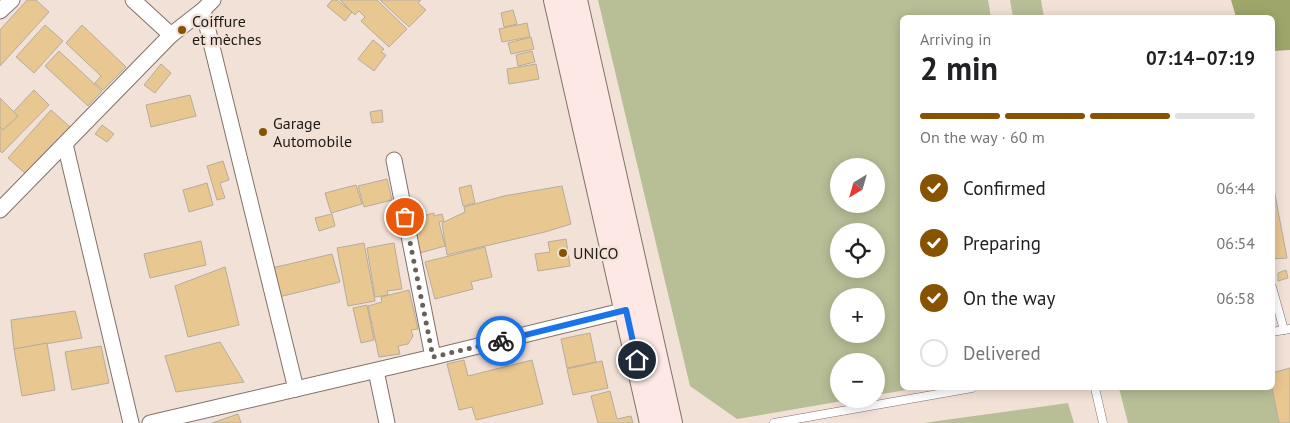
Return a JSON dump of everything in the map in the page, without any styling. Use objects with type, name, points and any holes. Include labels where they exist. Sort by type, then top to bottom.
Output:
[{"type":"main road","points":[[555,0],[650,423]]},
{"type":"main road","points":[[576,0],[671,423]]},
{"type":"street","points":[[0,12],[12,0]]},
{"type":"street","points":[[133,0],[171,35]]},
{"type":"street","points":[[0,210],[171,35],[208,5],[296,389]]},
{"type":"street","points":[[65,144],[131,423]]},
{"type":"street","points":[[394,160],[433,357]]},
{"type":"street","points":[[150,423],[376,371],[626,310]]},
{"type":"street","points":[[376,371],[387,423]]},
{"type":"lane","points":[[1275,295],[1287,329]]},
{"type":"lane","points":[[774,423],[961,390]]},
{"type":"lane","points":[[1095,390],[1103,423]]},
{"type":"green space","points":[[598,0],[988,0],[991,15],[900,15],[900,390],[906,390],[885,394],[885,353],[830,353],[830,403],[737,419],[690,386]]},
{"type":"green space","points":[[1010,0],[1041,0],[1044,15],[1013,15]]},
{"type":"green space","points":[[1231,0],[1290,0],[1290,50],[1275,51],[1275,15],[1235,15]]},
{"type":"green space","points":[[1120,390],[1273,390],[1290,423],[1128,423]]},
{"type":"green space","points":[[1068,403],[1074,423],[923,423]]},
{"type":"building","points":[[27,0],[36,0],[49,12],[0,66],[0,30]]},
{"type":"building","points":[[332,0],[337,0],[352,12],[345,21],[327,6]]},
{"type":"building","points":[[340,0],[377,0],[407,29],[389,47],[361,21],[365,17],[359,11],[355,15]]},
{"type":"building","points":[[380,0],[421,0],[418,3],[426,10],[409,27]]},
{"type":"building","points":[[513,10],[517,24],[504,27],[501,13]]},
{"type":"building","points":[[527,23],[530,37],[502,42],[499,29]]},
{"type":"building","points":[[45,25],[63,41],[34,73],[16,57]]},
{"type":"building","points":[[82,25],[126,67],[103,90],[95,83],[101,76],[66,43]]},
{"type":"building","points":[[531,37],[534,49],[511,54],[508,43]]},
{"type":"building","points":[[373,40],[384,49],[381,52],[386,55],[374,71],[358,59]]},
{"type":"building","points":[[59,51],[102,91],[88,106],[45,66]]},
{"type":"building","points":[[532,51],[535,62],[518,66],[516,55]]},
{"type":"building","points":[[161,64],[171,73],[155,93],[144,85]]},
{"type":"building","points":[[536,64],[539,79],[509,84],[507,69]]},
{"type":"building","points":[[34,90],[49,105],[2,153],[0,151],[0,126]]},
{"type":"building","points":[[190,95],[196,116],[151,127],[146,105]]},
{"type":"building","points":[[0,98],[18,116],[3,130],[0,127]]},
{"type":"building","points":[[51,110],[70,127],[27,175],[8,158]]},
{"type":"building","points":[[382,110],[383,122],[372,123],[370,112]]},
{"type":"building","points":[[102,125],[114,134],[107,142],[95,134]]},
{"type":"building","points":[[223,161],[229,180],[220,183],[225,198],[217,200],[207,166]]},
{"type":"building","points":[[387,179],[392,200],[364,207],[358,186]]},
{"type":"building","points":[[207,183],[213,205],[189,212],[183,190]]},
{"type":"building","points":[[356,185],[362,204],[331,213],[325,193]]},
{"type":"building","points":[[471,185],[475,203],[463,206],[459,188]]},
{"type":"building","points":[[562,186],[571,224],[447,255],[442,223],[465,212],[464,207],[504,196]]},
{"type":"building","points":[[1275,195],[1287,258],[1275,259]]},
{"type":"building","points":[[434,213],[434,216],[442,214],[444,221],[439,222],[445,246],[420,253],[411,219]]},
{"type":"building","points":[[332,214],[335,226],[319,231],[315,218]]},
{"type":"building","points":[[566,239],[570,266],[538,271],[535,254],[550,252],[548,242]]},
{"type":"building","points":[[201,241],[206,265],[150,278],[144,254]]},
{"type":"building","points":[[364,243],[375,301],[348,306],[337,248]]},
{"type":"building","points":[[394,243],[402,289],[387,291],[388,295],[375,297],[367,248]]},
{"type":"building","points":[[485,247],[492,277],[471,282],[473,289],[435,299],[425,262]]},
{"type":"building","points":[[332,254],[340,282],[279,297],[272,268]]},
{"type":"building","points":[[225,267],[239,325],[188,337],[175,286]]},
{"type":"building","points":[[1286,270],[1288,278],[1278,281],[1278,273]]},
{"type":"building","points":[[409,290],[418,329],[411,330],[413,336],[408,344],[398,346],[400,354],[379,357],[368,306],[382,302],[381,297]]},
{"type":"building","points":[[367,305],[374,340],[361,343],[353,308]]},
{"type":"building","points":[[75,311],[82,338],[14,349],[11,320]]},
{"type":"building","points":[[590,333],[596,362],[567,368],[561,339]]},
{"type":"building","points":[[220,342],[244,382],[176,392],[165,356]]},
{"type":"building","points":[[47,343],[55,390],[22,396],[14,349]]},
{"type":"building","points":[[101,346],[109,383],[72,390],[65,352]]},
{"type":"building","points":[[464,360],[468,376],[532,360],[543,404],[476,420],[472,407],[459,410],[447,364]]},
{"type":"building","points":[[602,361],[608,388],[573,395],[567,369]]},
{"type":"building","points":[[1290,368],[1290,423],[1279,423],[1272,390],[1275,390],[1275,372]]},
{"type":"building","points":[[610,391],[617,419],[631,416],[633,423],[598,423],[591,396]]},
{"type":"building","points":[[238,414],[241,423],[212,423]]},
{"type":"way so far","points":[[405,217],[433,357],[501,341]]},
{"type":"place","name":"Coiffure et mèches","points":[[182,30]]},
{"type":"place","name":"Garage Automobile","points":[[263,132]]},
{"type":"place","name":"UNICO","points":[[563,253]]},
{"type":"route","points":[[501,341],[626,310],[637,360]]}]
